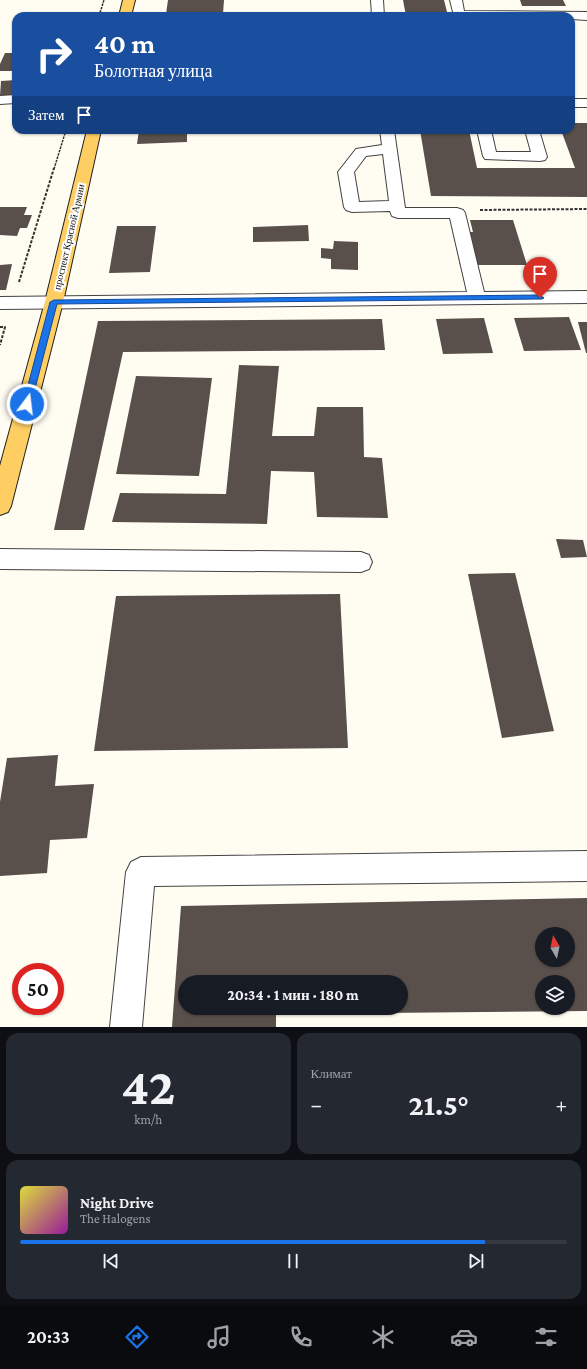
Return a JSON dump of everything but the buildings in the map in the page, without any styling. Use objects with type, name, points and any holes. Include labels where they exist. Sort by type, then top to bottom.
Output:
[{"type":"main road","points":[[126,12],[129,0]]},
{"type":"main road","name":"проспект Красной Армии","points":[[0,506],[54,302],[93,134]]},
{"type":"street","points":[[377,0],[378,12]]},
{"type":"street","points":[[456,0],[459,12]]},
{"type":"street","points":[[491,0],[495,12]]},
{"type":"street","points":[[575,16],[587,16]]},
{"type":"street","points":[[0,100],[12,100]]},
{"type":"street","points":[[575,103],[587,103]]},
{"type":"street","points":[[387,134],[398,213],[457,213],[477,298]]},
{"type":"street","points":[[485,134],[490,156],[540,157],[533,134]]},
{"type":"street","points":[[389,150],[361,152],[346,172],[352,207],[396,206]]},
{"type":"street","points":[[0,303],[587,297]]},
{"type":"street","points":[[0,559],[361,562]]},
{"type":"street","points":[[126,1027],[141,872],[587,866]]},
{"type":"path","points":[[100,12],[104,0]]},
{"type":"path","points":[[18,285],[65,134]]},
{"type":"path","points":[[478,210],[587,209]]},
{"type":"path","points":[[0,327],[5,327],[0,345]]},
{"type":"route","points":[[27,404],[54,302],[540,298]]}]
